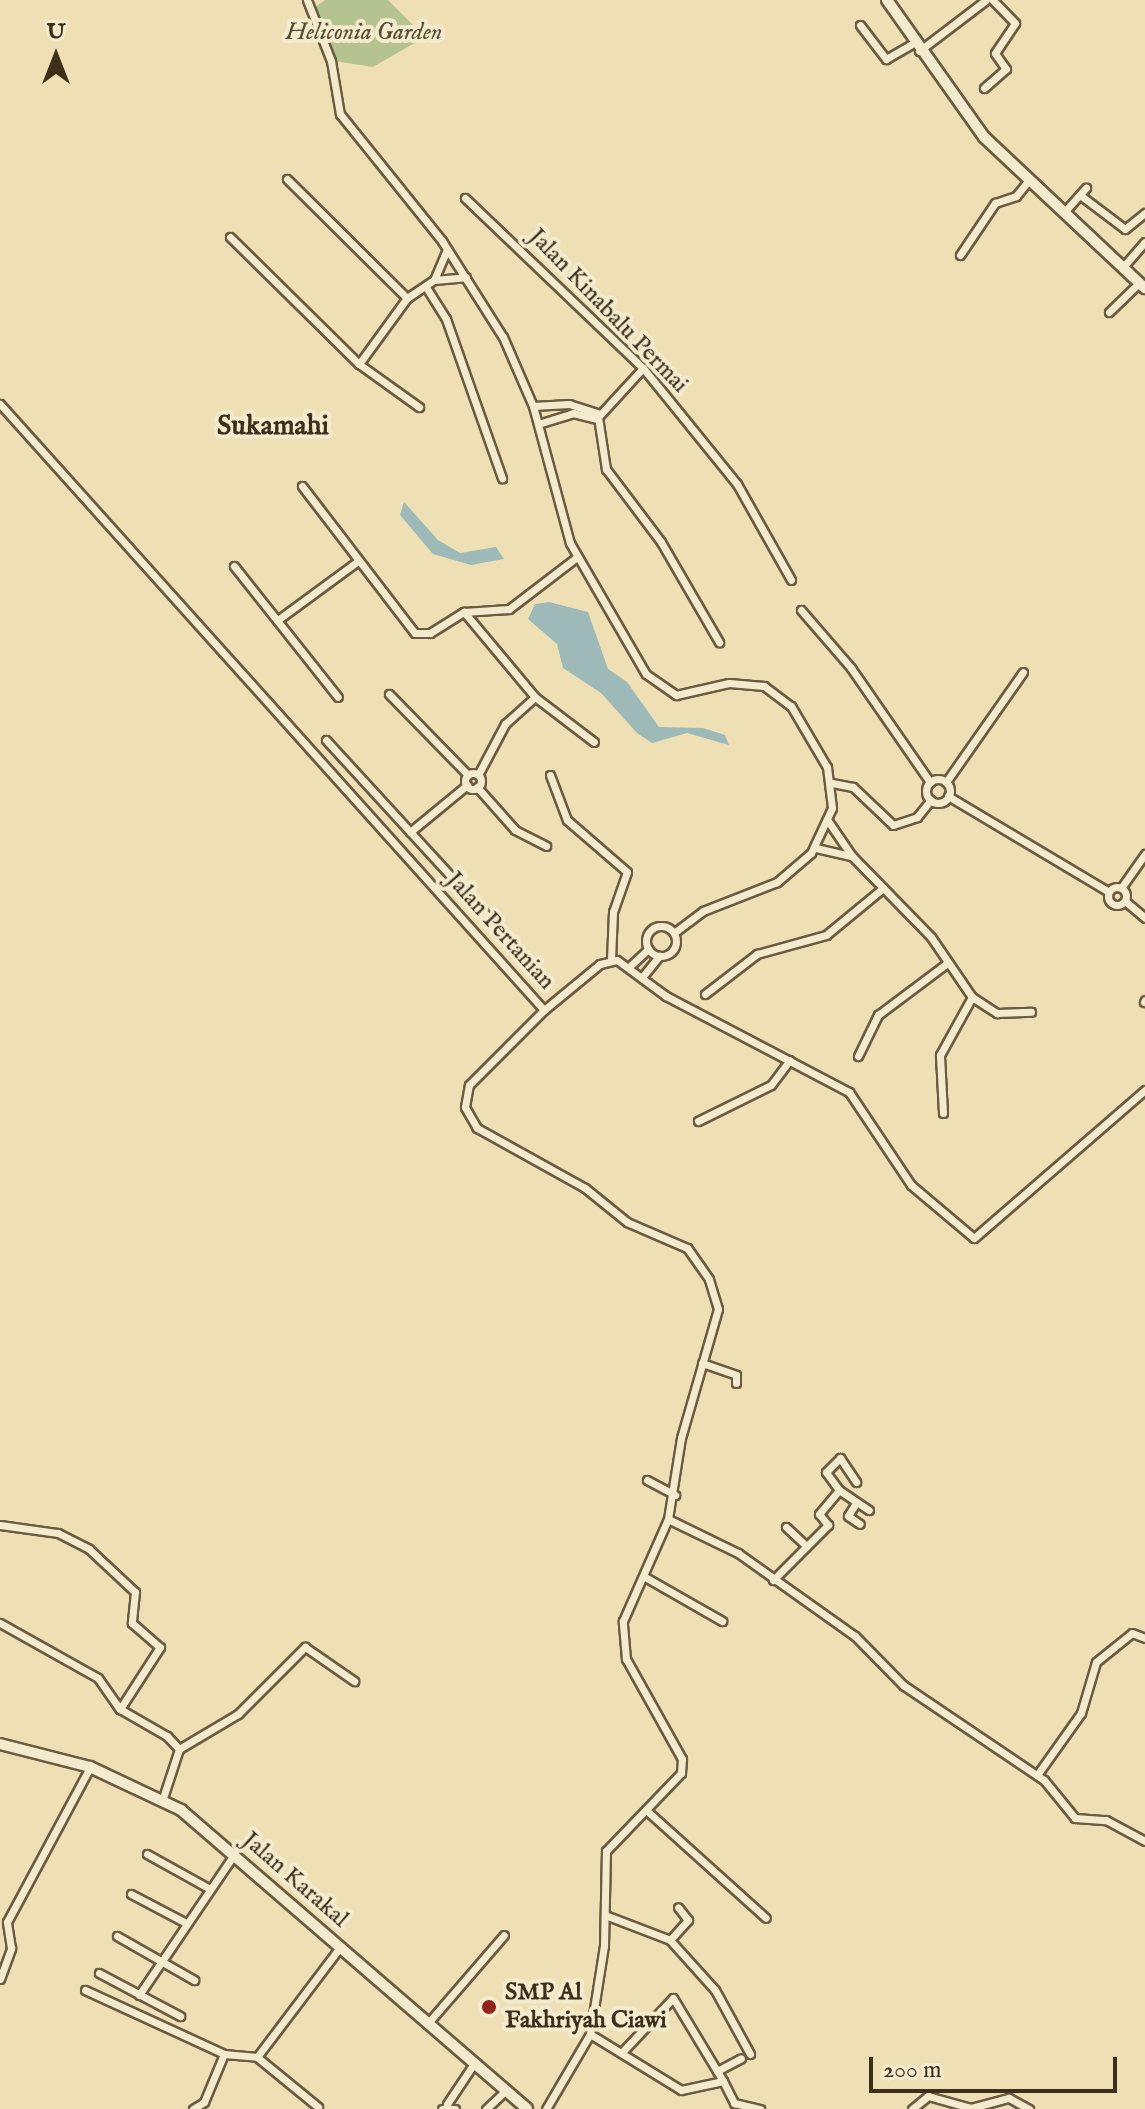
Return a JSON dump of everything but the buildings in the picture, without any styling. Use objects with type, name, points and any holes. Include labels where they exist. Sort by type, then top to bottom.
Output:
[{"type":"main road","points":[[887,0],[917,47],[984,137],[1066,210],[1142,286]]},
{"type":"main road","name":"Jalan Karakal","points":[[0,1744],[90,1767],[163,1798],[235,1853],[428,2023],[510,2100],[527,2109]]},
{"type":"street","points":[[307,0],[331,61],[337,107],[367,155],[466,277],[533,406],[577,557],[653,682],[676,695],[729,683],[771,690],[799,717],[832,783],[828,821],[816,848],[777,882],[703,911],[675,932],[651,929],[648,949],[630,966]]},
{"type":"street","points":[[860,25],[886,59],[917,47],[986,0]]},
{"type":"street","points":[[984,88],[1006,69],[996,51],[1015,25],[993,0]]},
{"type":"street","points":[[287,179],[407,298]]},
{"type":"street","points":[[960,255],[995,203],[1016,196],[1029,180]]},
{"type":"street","points":[[1066,210],[1083,191],[1123,229],[1145,213]]},
{"type":"street","name":"Jalan Kinabalu Permai","points":[[465,198],[643,368],[737,484],[791,580]]},
{"type":"street","points":[[230,237],[359,364],[419,407]]},
{"type":"street","points":[[1123,267],[1145,242]]},
{"type":"street","points":[[359,364],[407,298],[434,280],[447,250]]},
{"type":"street","points":[[434,280],[466,277]]},
{"type":"street","points":[[1109,312],[1142,286]]},
{"type":"street","points":[[426,287],[446,319],[502,478]]},
{"type":"street","points":[[598,416],[643,368]]},
{"type":"street","name":"Jalan Pertanian","points":[[0,404],[544,1010],[611,960]]},
{"type":"street","points":[[533,406],[569,404],[598,416]]},
{"type":"street","points":[[538,424],[573,413],[598,416]]},
{"type":"street","points":[[598,416],[606,469],[674,562],[719,642]]},
{"type":"street","points":[[302,486],[415,633],[430,633],[464,612],[509,609],[577,557]]},
{"type":"street","points":[[279,619],[358,561]]},
{"type":"street","points":[[234,566],[338,697]]},
{"type":"street","points":[[801,610],[851,668],[930,782],[931,800]]},
{"type":"street","points":[[464,612],[535,697],[594,742]]},
{"type":"street","points":[[948,796],[946,782],[1023,672]]},
{"type":"street","points":[[389,694],[468,775],[478,775]]},
{"type":"street","points":[[477,787],[478,775],[505,724],[535,697]]},
{"type":"street","points":[[326,740],[542,976]]},
{"type":"street","points":[[410,832],[467,785],[468,775]]},
{"type":"street","points":[[550,775],[567,820],[627,872],[613,912],[611,960],[630,966],[666,996],[856,1098],[911,1185],[974,1238],[1145,1090]]},
{"type":"street","points":[[930,782],[946,782]]},
{"type":"street","points":[[832,783],[853,787],[893,825],[917,817],[931,800],[948,796],[1109,892],[1112,904],[1125,901]]},
{"type":"street","points":[[467,785],[477,787],[515,830],[546,846]]},
{"type":"street","points":[[828,821],[852,856],[925,929],[946,964],[972,997],[997,1013],[1031,1012]]},
{"type":"street","points":[[816,848],[852,856]]},
{"type":"street","points":[[1109,892],[1121,888],[1145,854]]},
{"type":"street","points":[[705,994],[757,954],[826,935],[883,888]]},
{"type":"street","points":[[1121,888],[1125,901],[1145,918]]},
{"type":"street","points":[[643,976],[659,956],[674,949],[675,932]]},
{"type":"street","points":[[648,949],[659,956]]},
{"type":"street","points":[[858,1056],[878,1015],[946,964]]},
{"type":"street","points":[[943,1113],[940,1055],[972,997]]},
{"type":"street","points":[[544,1010],[469,1085],[469,1117],[509,1151],[585,1188],[627,1222],[687,1248],[717,1298],[675,1495],[645,1577],[623,1621],[626,1659],[682,1763],[672,1788],[606,1851],[605,1915],[590,2034],[546,2109]]},
{"type":"street","points":[[698,1121],[771,1085],[790,1060]]},
{"type":"street","points":[[702,1363],[736,1375],[736,1383]]},
{"type":"street","points":[[856,1482],[840,1458],[826,1472],[839,1490],[869,1510]]},
{"type":"street","points":[[647,1480],[675,1495]]},
{"type":"street","points":[[773,1580],[804,1544],[828,1525],[819,1514],[839,1490]]},
{"type":"street","points":[[856,1503],[848,1516],[860,1524]]},
{"type":"street","points":[[668,1519],[732,1549],[855,1636],[903,1685],[1037,1775],[1075,1818],[1106,1820],[1145,1841]]},
{"type":"street","points":[[0,1525],[58,1533],[111,1566],[135,1592],[132,1623],[160,1647],[120,1709]]},
{"type":"street","points":[[786,1527],[804,1544]]},
{"type":"street","points":[[645,1577],[722,1621]]},
{"type":"street","points":[[0,1623],[98,1678],[120,1709],[179,1749]]},
{"type":"street","points":[[1037,1775],[1074,1726],[1096,1662],[1132,1633],[1145,1638]]},
{"type":"street","points":[[163,1798],[179,1749],[238,1714],[305,1647],[354,1681]]},
{"type":"street","points":[[0,1979],[11,1948],[7,1922],[90,1767]]},
{"type":"street","points":[[646,1810],[766,1918]]},
{"type":"street","points":[[139,1995],[208,1888],[235,1853]]},
{"type":"street","points":[[147,1854],[208,1888]]},
{"type":"street","points":[[131,1894],[186,1923]]},
{"type":"street","points":[[670,1940],[688,1920],[678,1907]]},
{"type":"street","points":[[605,1915],[670,1940],[715,1990],[750,2054]]},
{"type":"street","points":[[428,2023],[504,1935]]},
{"type":"street","points":[[117,1936],[194,1980]]},
{"type":"street","points":[[257,2057],[341,1946]]},
{"type":"street","points":[[99,1973],[180,2016]]},
{"type":"street","points":[[85,1990],[224,2054],[257,2057],[318,2107]]},
{"type":"street","points":[[624,2050],[673,1998],[734,2103],[760,2109]]},
{"type":"street","points":[[590,2034],[624,2050],[681,2090],[723,2081]]},
{"type":"street","points":[[193,2109],[204,2102],[224,2054]]},
{"type":"street","points":[[717,2071],[741,2058]]},
{"type":"street","points":[[455,2109],[444,2106],[473,2065]]},
{"type":"street","points":[[912,2109],[928,2096],[971,2108],[1009,2098],[1029,2109]]},
{"type":"street","points":[[486,2109],[510,2100]]},
{"type":"green space","name":"Heliconia Garden","points":[[325,0],[388,0],[425,37],[373,67],[334,61],[315,7]]},
{"type":"water","points":[[404,502],[438,540],[460,553],[496,547],[504,559],[471,565],[433,554],[400,515]]},
{"type":"water","points":[[549,602],[588,612],[608,669],[627,682],[659,727],[703,728],[725,735],[729,745],[687,733],[652,743],[637,733],[601,693],[563,668],[557,644],[528,619],[535,604]]},
{"type":"place","name":"SMP Al Fakhriyah Ciawi","points":[[489,2007]]},
{"type":"district","name":"Sukamahi","points":[[273,427]]}]
